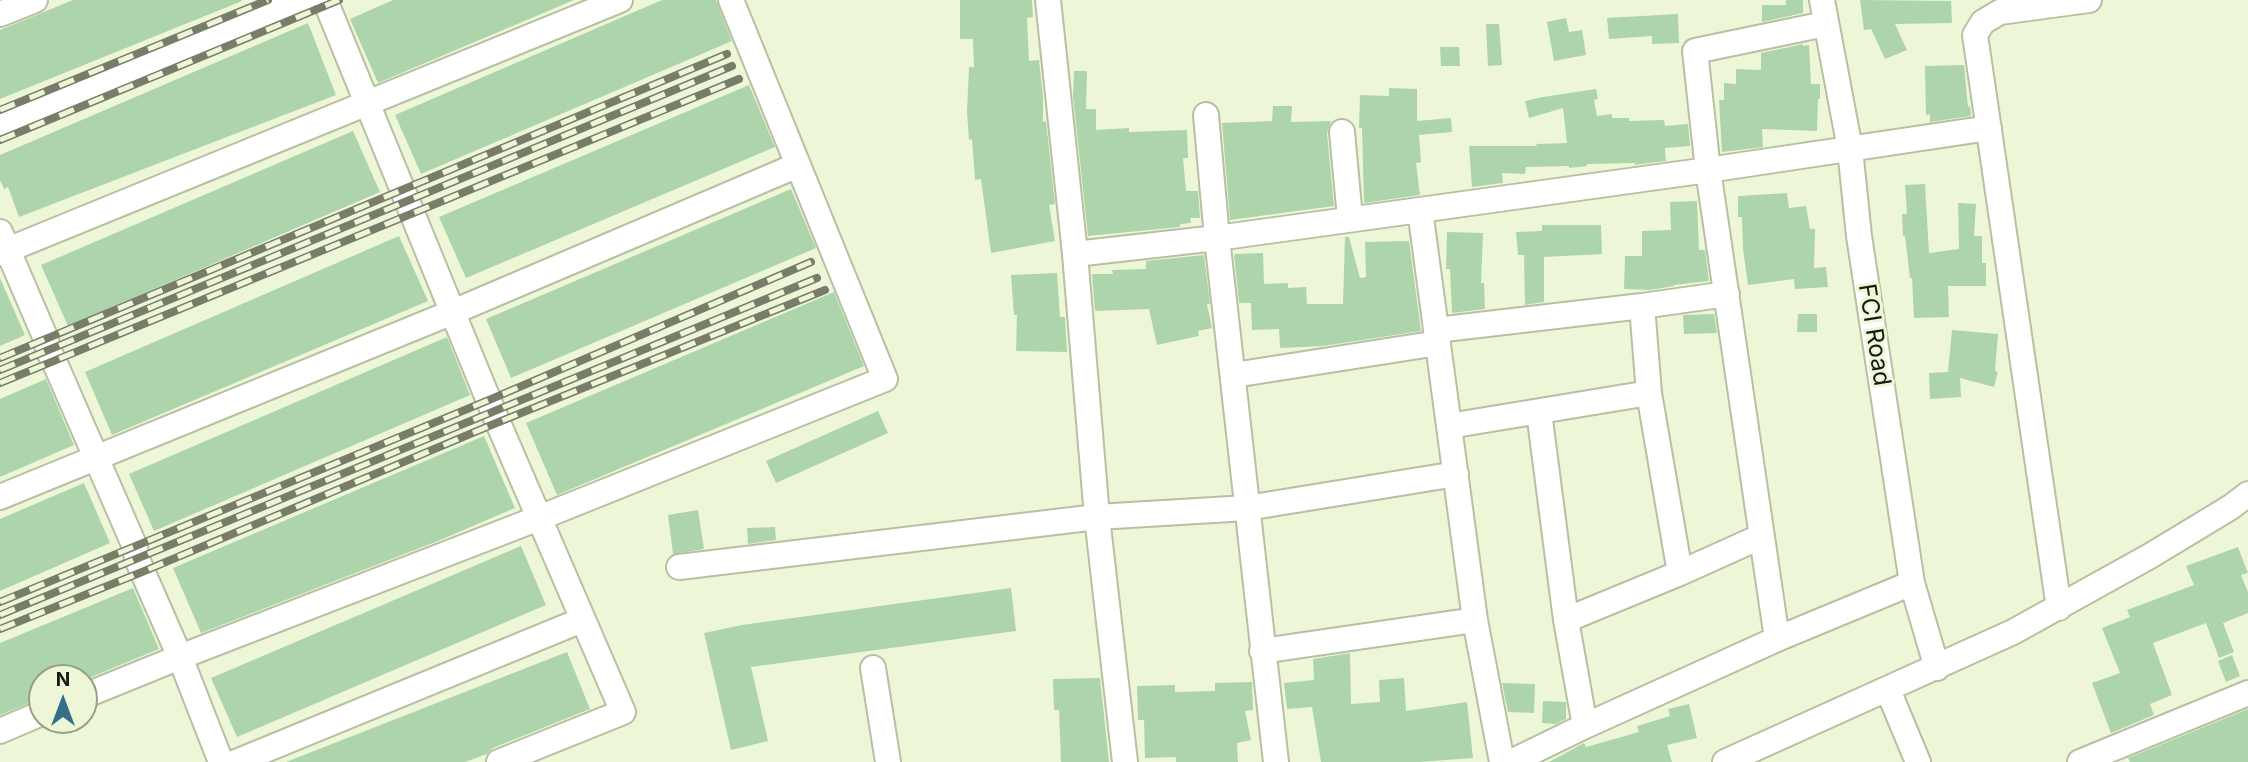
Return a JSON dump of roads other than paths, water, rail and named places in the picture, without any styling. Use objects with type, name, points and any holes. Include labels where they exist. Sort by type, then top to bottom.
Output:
[{"type":"street","points":[[0,14],[35,0]]},
{"type":"street","points":[[0,123],[303,0]]},
{"type":"street","points":[[324,0],[539,518],[623,712],[499,762]]},
{"type":"street","points":[[221,762],[180,657],[137,559],[135,547],[3,245],[367,103],[620,0]]},
{"type":"street","points":[[98,690],[885,379],[731,0]]},
{"type":"street","points":[[1048,0],[1075,254],[1097,517],[1125,762]]},
{"type":"street","points":[[2059,608],[1975,35],[1983,22],[2000,12],[2090,0]]},
{"type":"street","points":[[1777,639],[1708,170],[1695,51],[1824,12]]},
{"type":"street","name":"FCI Road","points":[[1824,12],[1850,149],[1859,236],[1912,583],[1937,668]]},
{"type":"street","points":[[1206,116],[1217,238],[1276,762]]},
{"type":"street","points":[[1075,254],[1217,238],[1989,128]]},
{"type":"street","points":[[1342,132],[1350,218]]},
{"type":"street","points":[[0,497],[453,313],[798,165]]},
{"type":"street","points":[[1420,210],[1475,620],[1502,762]]},
{"type":"street","points":[[1234,375],[1437,336],[1727,294]]},
{"type":"street","points":[[1642,306],[1649,393],[1680,573]]},
{"type":"street","points":[[1449,426],[1649,393]]},
{"type":"street","points":[[1539,412],[1566,620],[1586,726]]},
{"type":"street","points":[[679,567],[1097,517],[1247,508],[1456,474]]},
{"type":"street","points":[[1725,762],[1937,668],[2059,608],[2185,535],[2248,494]]},
{"type":"street","points":[[1566,620],[1762,536]]},
{"type":"street","points":[[1511,762],[1777,639],[1912,583]]},
{"type":"street","points":[[236,762],[582,620]]},
{"type":"street","points":[[1262,651],[1475,620]]},
{"type":"street","points":[[873,668],[888,762]]},
{"type":"street","points":[[1888,690],[1917,762]]},
{"type":"street","points":[[2080,762],[2118,754],[2248,693]]},
{"type":"street","points":[[1754,762],[1838,723],[1863,701]]},
{"type":"street","points":[[0,731],[28,719]]},
{"type":"railway","points":[[0,110],[268,0]]},
{"type":"railway","points":[[0,140],[339,0]]},
{"type":"railway","points":[[0,358],[727,54]]},
{"type":"railway","points":[[0,370],[732,66]]},
{"type":"railway","points":[[0,383],[739,79]]},
{"type":"railway","points":[[0,602],[489,400],[811,262]]},
{"type":"railway","points":[[0,615],[817,278]]},
{"type":"railway","points":[[0,629],[825,290]]}]
